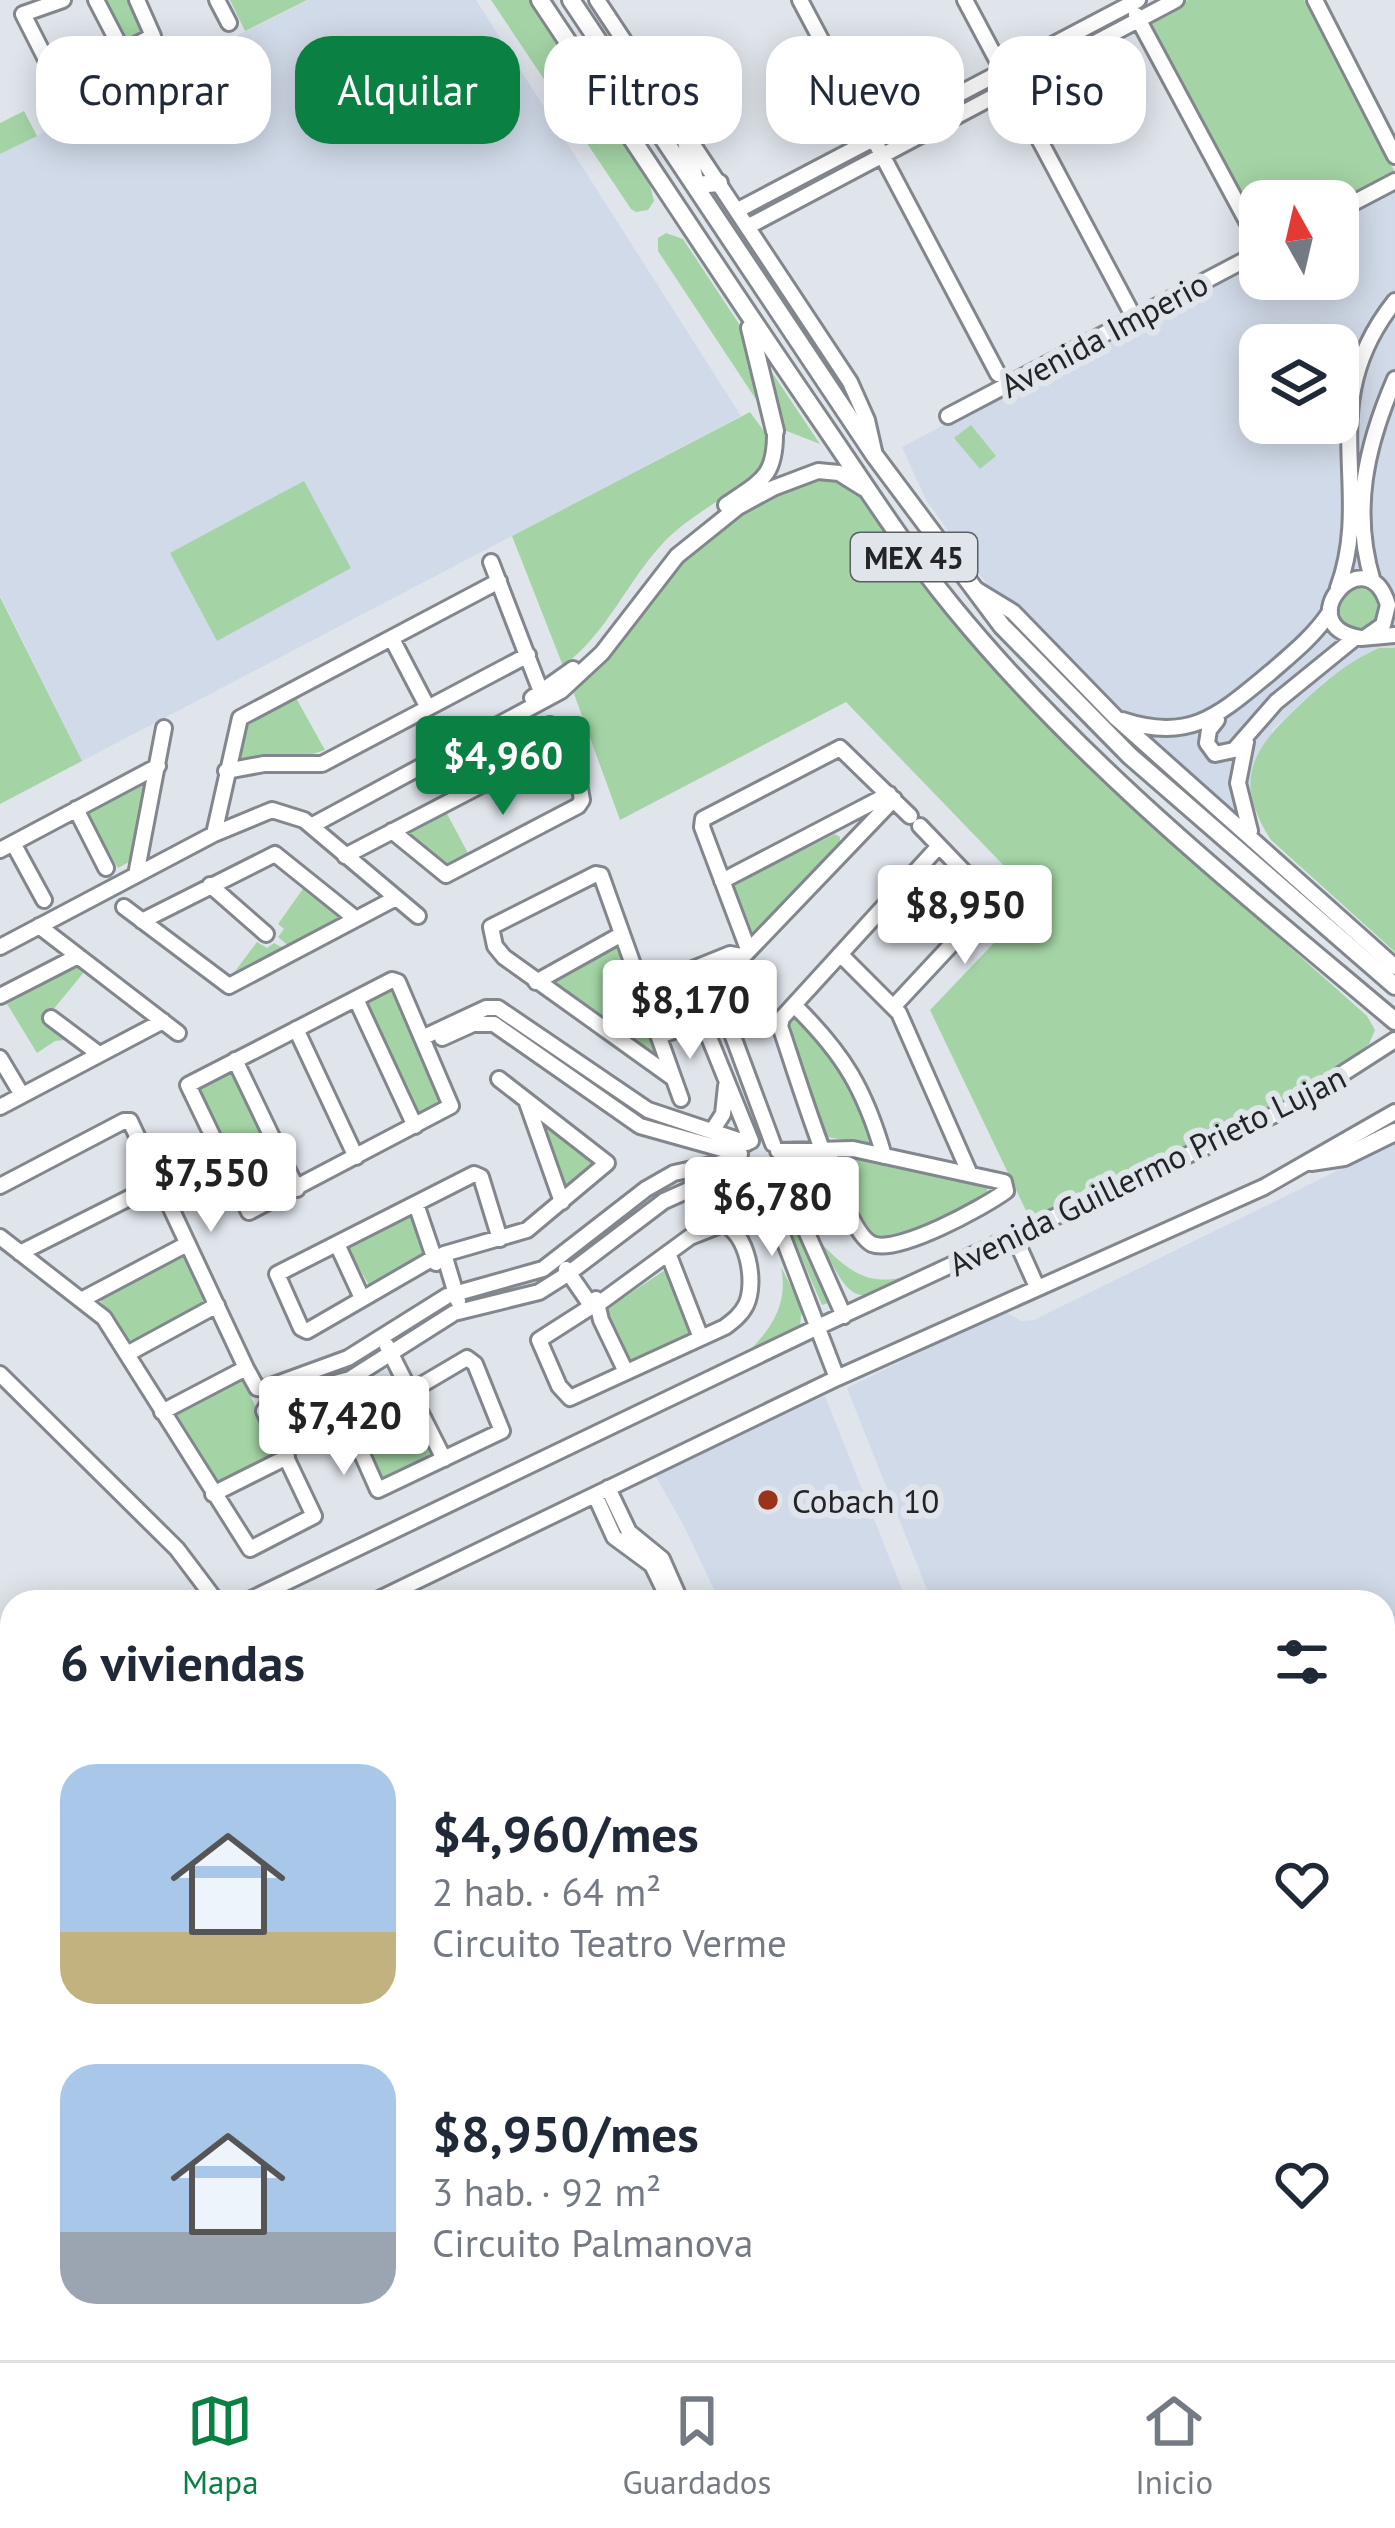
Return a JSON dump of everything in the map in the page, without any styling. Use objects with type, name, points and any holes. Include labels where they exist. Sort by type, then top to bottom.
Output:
[{"type":"main road","name":"MEX 45","points":[[540,0],[745,310],[952,605],[1063,729],[1222,875],[1395,1022]]},
{"type":"main road","name":"MEX 45","points":[[571,0],[875,456],[1024,651],[1130,756],[1395,986]]},
{"type":"main road","points":[[686,144],[696,185],[719,183]]},
{"type":"main road","points":[[745,310],[776,431]]},
{"type":"main road","points":[[1311,1162],[1344,1157],[1395,1132]]},
{"type":"street","points":[[36,40],[23,14],[63,0]]},
{"type":"street","points":[[96,0],[115,36]]},
{"type":"street","points":[[137,0],[153,36]]},
{"type":"street","points":[[217,0],[229,23]]},
{"type":"street","points":[[596,0],[620,36]]},
{"type":"street","points":[[800,0],[819,36]]},
{"type":"street","points":[[965,0],[988,44]]},
{"type":"street","points":[[1110,36],[1176,0]]},
{"type":"street","points":[[1315,0],[1395,155]]},
{"type":"street","points":[[1069,36],[1132,1],[1239,210]]},
{"type":"street","points":[[749,226],[988,101]]},
{"type":"street","points":[[693,144],[850,382],[867,420],[875,456]]},
{"type":"street","points":[[738,210],[865,144]]},
{"type":"street","points":[[875,144],[998,374]]},
{"type":"street","points":[[1041,144],[1129,308]]},
{"type":"street","points":[[1359,200],[1395,181]]},
{"type":"street","name":"Avenida Imperio","points":[[948,416],[1239,256]]},
{"type":"street","points":[[1116,718],[1172,729],[1209,720],[1303,645],[1330,612],[1348,553],[1351,393],[1364,352],[1395,301]]},
{"type":"street","points":[[1224,711],[1207,736],[1215,754],[1228,754],[1276,702],[1361,637],[1376,633],[1388,616],[1390,600],[1373,582],[1361,540],[1361,497],[1369,454],[1395,379]]},
{"type":"street","points":[[543,697],[604,639],[674,548],[768,474],[776,456],[776,431]]},
{"type":"street","points":[[308,823],[543,697],[602,652],[677,556],[738,507],[818,471],[839,472],[872,496]]},
{"type":"street","points":[[491,562],[543,697]]},
{"type":"street","points":[[1338,588],[1354,579],[1373,582]]},
{"type":"street","points":[[214,835],[240,718],[499,581]]},
{"type":"street","points":[[970,586],[1013,612],[1116,718],[1395,967]]},
{"type":"street","points":[[1330,612],[1338,629],[1361,637],[1395,635]]},
{"type":"street","points":[[392,639],[427,706]]},
{"type":"street","points":[[226,771],[264,764],[322,764],[528,655]]},
{"type":"street","points":[[392,831],[445,875],[581,804],[581,784],[550,725]]},
{"type":"street","points":[[136,875],[164,728]]},
{"type":"street","points":[[1247,737],[1238,783],[1245,821],[1256,842]]},
{"type":"street","points":[[345,856],[560,744]]},
{"type":"street","points":[[745,953],[700,822],[840,748],[992,901],[894,1006]]},
{"type":"street","points":[[44,900],[7,846],[158,766]]},
{"type":"street","points":[[722,881],[891,797]]},
{"type":"street","points":[[837,1378],[761,1180],[744,1154],[725,1081],[683,971],[734,966],[891,797]]},
{"type":"street","points":[[76,809],[106,868]]},
{"type":"street","points":[[0,947],[255,814],[272,810],[308,823],[418,916]]},
{"type":"street","points":[[761,1180],[777,1157],[828,1151],[969,1172],[1002,1180],[1005,1193],[895,1246],[874,1245],[861,1236],[852,1222],[828,1151],[779,1023],[939,846]]},
{"type":"street","points":[[142,921],[278,854],[356,919]]},
{"type":"street","points":[[673,1078],[499,952],[490,931],[494,925],[598,874],[681,1099]]},
{"type":"street","points":[[210,885],[266,934]]},
{"type":"street","points":[[124,907],[229,986],[396,898]]},
{"type":"street","points":[[39,926],[178,1033]]},
{"type":"street","points":[[536,982],[622,934]]},
{"type":"street","points":[[840,954],[894,1006],[969,1172]]},
{"type":"street","points":[[0,996],[78,956]]},
{"type":"street","points":[[708,969],[777,1157],[844,1316]]},
{"type":"street","points":[[394,980],[452,1105],[256,1212],[247,1210],[189,1083],[356,999],[394,980]]},
{"type":"street","points":[[356,999],[415,1126]]},
{"type":"street","points":[[794,1005],[844,1058],[884,1156]]},
{"type":"street","points":[[425,1041],[505,1011],[648,1110],[712,1131],[744,1154]]},
{"type":"street","points":[[485,1015],[630,1120],[672,1137],[744,1154]]},
{"type":"street","points":[[658,1032],[698,1017]]},
{"type":"street","points":[[51,1018],[99,1054]]},
{"type":"street","points":[[0,1107],[163,1022]]},
{"type":"street","points":[[296,1029],[356,1157]]},
{"type":"street","name":"Avenida Guillermo Prieto Lujan","points":[[270,1590],[1289,1108],[1395,1040]]},
{"type":"street","points":[[0,1058],[22,1095]]},
{"type":"street","points":[[235,1060],[297,1189]]},
{"type":"street","points":[[499,1079],[607,1160],[606,1165],[526,1230],[500,1239],[439,1256],[309,1330],[301,1328],[277,1274],[477,1174],[500,1239]]},
{"type":"street","points":[[712,1131],[725,1107],[725,1081]]},
{"type":"street","points":[[526,1100],[562,1202]]},
{"type":"street","name":"Avenida Guillermo Prieto Lujan","points":[[400,1590],[837,1378],[1311,1162],[1395,1112]]},
{"type":"street","points":[[0,1186],[126,1120],[132,1123],[247,1369],[263,1390],[337,1364],[451,1294],[527,1276],[562,1257],[646,1189],[674,1173],[744,1154]]},
{"type":"street","points":[[672,1137],[678,1152],[674,1173]]},
{"type":"street","points":[[0,1237],[104,1318],[248,1549],[311,1520],[313,1511],[266,1410],[287,1383],[350,1379],[458,1312],[539,1292],[678,1192],[711,1180],[762,1139],[777,1157]]},
{"type":"street","points":[[20,1252],[159,1183]]},
{"type":"street","points":[[416,1204],[458,1312]]},
{"type":"street","points":[[713,1225],[730,1225],[750,1276],[748,1300],[733,1322],[574,1397],[564,1395],[539,1338],[668,1253],[713,1225]]},
{"type":"street","points":[[1015,1238],[1037,1287]]},
{"type":"street","points":[[83,1299],[188,1244]]},
{"type":"street","points":[[337,1244],[362,1298]]},
{"type":"street","points":[[668,1253],[701,1339]]},
{"type":"street","points":[[562,1257],[626,1372]]},
{"type":"street","points":[[127,1354],[217,1305]]},
{"type":"street","points":[[386,1333],[444,1459]]},
{"type":"street","points":[[461,1359],[472,1360],[502,1424],[500,1433],[444,1459],[377,1489],[349,1429],[461,1359]]},
{"type":"street","points":[[162,1412],[247,1369]]},
{"type":"street","points":[[0,1374],[177,1550],[208,1590]]},
{"type":"street","points":[[213,1494],[287,1457]]},
{"type":"street","points":[[602,1491],[614,1537],[652,1565],[664,1590]]},
{"type":"street","points":[[602,1491],[629,1532],[662,1559],[676,1590]]},
{"type":"shaded area","points":[[308,0],[476,0],[499,36],[295,36],[295,144],[520,144],[520,69],[544,107],[544,144],[568,144],[741,416],[82,761],[0,595],[0,154],[36,136],[36,144],[271,144],[271,36],[236,36]]},
{"type":"shaded area","points":[[1395,187],[1395,648],[1379,648],[1326,680],[1273,729],[1251,791],[1256,817],[1247,830],[987,585],[926,500],[902,447],[1239,269],[1239,300],[1359,300],[1359,206]]},
{"type":"shaded area","points":[[1395,1142],[1395,1590],[927,1590],[847,1388],[1004,1311],[1021,1321],[1034,1320]]},
{"type":"shaded area","name":"Cobach 10","points":[[825,1396],[902,1590],[714,1590],[655,1475]]},
{"type":"green space","points":[[105,0],[129,0],[146,33],[125,36]]},
{"type":"green space","points":[[230,0],[307,0],[245,31]]},
{"type":"green space","points":[[491,0],[532,0],[555,36],[544,36],[544,79],[520,36],[515,36]]},
{"type":"green space","points":[[1188,0],[1304,0],[1395,172],[1359,191],[1359,180],[1239,180],[1239,192],[1150,20]]},
{"type":"green space","points":[[1128,10],[1131,17],[1095,36],[1080,36]]},
{"type":"green space","points":[[988,85],[988,93],[964,106],[964,98]]},
{"type":"green space","points":[[24,111],[36,136],[0,154],[0,123]]},
{"type":"green space","points":[[587,144],[624,144],[650,185],[654,201],[648,210],[631,209]]},
{"type":"green space","points":[[866,149],[869,155],[751,218],[747,212]]},
{"type":"green space","points":[[666,233],[683,239],[747,336],[765,413],[658,251],[658,238]]},
{"type":"green space","points":[[765,362],[820,444],[779,428]]},
{"type":"green space","points":[[750,412],[769,438],[768,463],[664,542],[592,639],[563,666],[512,536]]},
{"type":"green space","points":[[971,425],[996,456],[980,469],[954,438]]},
{"type":"green space","points":[[823,476],[846,483],[863,499],[952,619],[1079,759],[1367,1016],[1375,1030],[1369,1044],[1313,1089],[1031,1221],[930,1010],[1036,899],[846,702],[620,820],[573,691],[690,552],[743,513]]},
{"type":"green space","points":[[304,481],[351,568],[217,641],[170,553]]},
{"type":"green space","points":[[1358,588],[1373,595],[1380,610],[1373,625],[1358,632],[1343,625],[1336,610],[1343,595]]},
{"type":"green space","points":[[0,597],[82,761],[0,804]]},
{"type":"green space","points":[[1379,648],[1395,648],[1395,952],[1271,840],[1252,799],[1251,781],[1261,749],[1285,719],[1338,672]]},
{"type":"green space","points":[[296,698],[325,750],[239,759],[235,755],[243,726]]},
{"type":"green space","points":[[146,782],[129,862],[118,868],[87,813]]},
{"type":"green space","points":[[445,810],[470,857],[447,868],[405,832]]},
{"type":"green space","points":[[835,834],[840,847],[751,936],[730,886]]},
{"type":"green space","points":[[305,886],[346,920],[291,948],[278,937],[284,929],[278,924]]},
{"type":"green space","points":[[257,942],[285,949],[230,978]]},
{"type":"green space","points":[[616,946],[622,949],[658,1049],[650,1054],[556,988],[556,977]]},
{"type":"green space","points":[[79,965],[85,971],[43,1022],[65,1040],[37,1053],[7,1004]]},
{"type":"green space","points":[[385,989],[397,990],[422,1055],[431,1057],[444,1106],[418,1116],[365,1002]]},
{"type":"green space","points":[[801,1015],[841,1059],[876,1139],[873,1145],[827,1137],[788,1036],[787,1020]]},
{"type":"green space","points":[[232,1070],[287,1185],[251,1201],[198,1089]]},
{"type":"green space","points":[[549,1122],[599,1165],[569,1189],[561,1186],[541,1130]]},
{"type":"green space","points":[[841,1154],[982,1181],[988,1188],[984,1198],[932,1225],[876,1240],[858,1221],[835,1159]]},
{"type":"green space","points":[[775,1185],[828,1303],[822,1305],[773,1192]]},
{"type":"green space","points":[[413,1212],[428,1250],[369,1285],[345,1245]]},
{"type":"green space","points":[[822,1244],[864,1276],[887,1280],[916,1274],[880,1292],[858,1294],[841,1279]]},
{"type":"green space","points":[[185,1255],[209,1301],[131,1343],[99,1299]]},
{"type":"green space","points":[[781,1267],[802,1308],[800,1325],[743,1357],[780,1306]]},
{"type":"green space","points":[[665,1270],[691,1339],[627,1365],[604,1311]]},
{"type":"green space","points":[[242,1378],[278,1454],[215,1484],[175,1415]]},
{"type":"green space","points":[[409,1403],[434,1456],[384,1480],[358,1430]]},
{"type":"place","name":"Cobach 10","points":[[768,1500]]}]
